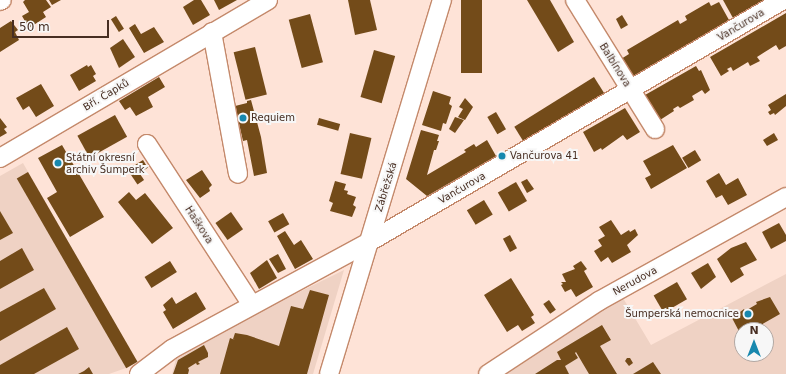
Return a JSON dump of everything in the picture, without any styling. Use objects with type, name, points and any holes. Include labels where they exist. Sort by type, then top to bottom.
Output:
[{"type":"street","name":"Bří. Čapků","points":[[0,158],[268,0]]},
{"type":"street","name":"Zábřežská","points":[[329,374],[442,0]]},
{"type":"street","name":"Balbínova","points":[[575,0],[655,129]]},
{"type":"street","name":"Vančurova","points":[[139,374],[172,348],[370,242],[783,0]]},
{"type":"street","points":[[212,32],[238,174]]},
{"type":"street","name":"Haškova","points":[[147,144],[252,305]]},
{"type":"street","name":"Nerudova","points":[[488,374],[599,301],[786,197]]},
{"type":"shaded area","points":[[23,163],[137,362],[126,368],[109,374],[0,374],[0,176]]},
{"type":"shaded area","points":[[344,270],[313,374],[172,374],[176,359],[275,304]]},
{"type":"shaded area","name":"Šumperská nemocnice","points":[[786,274],[786,374],[500,374],[623,298],[651,345]]},
{"type":"building","points":[[25,0],[46,0],[51,7],[43,12],[46,17],[29,28],[22,16],[29,12],[23,2]]},
{"type":"building","points":[[49,0],[61,0],[52,5]]},
{"type":"building","points":[[194,0],[201,0],[210,15],[193,25],[183,7]]},
{"type":"building","points":[[214,0],[237,0],[219,10]]},
{"type":"building","points":[[348,0],[370,0],[377,30],[355,35]]},
{"type":"building","points":[[461,0],[482,0],[482,73],[461,73]]},
{"type":"building","points":[[527,0],[550,0],[574,42],[558,52]]},
{"type":"building","points":[[723,0],[764,0],[733,18]]},
{"type":"building","points":[[709,2],[711,6],[719,2],[729,20],[633,76],[621,59],[629,54],[627,50],[678,20],[680,24],[687,20],[685,16]]},
{"type":"building","points":[[786,13],[786,46],[779,50],[776,45],[757,57],[760,61],[750,66],[748,62],[733,71],[731,67],[727,69],[729,71],[721,76],[710,57]]},
{"type":"building","points":[[310,14],[323,62],[302,68],[289,20]]},
{"type":"building","points":[[622,15],[628,25],[621,29],[616,19]]},
{"type":"building","points":[[116,16],[124,29],[119,32],[111,19]]},
{"type":"building","points":[[11,21],[18,30],[15,32],[19,40],[0,52],[0,28]]},
{"type":"building","points":[[135,24],[141,34],[154,27],[164,42],[144,53],[129,28]]},
{"type":"building","points":[[123,39],[135,57],[119,68],[110,48]]},
{"type":"building","points":[[255,47],[267,95],[246,100],[234,52]]},
{"type":"building","points":[[374,50],[395,56],[382,103],[360,97]]},
{"type":"building","points":[[87,65],[88,67],[91,65],[96,74],[93,76],[96,81],[79,91],[70,75]]},
{"type":"building","points":[[696,66],[699,71],[701,70],[710,90],[705,94],[702,90],[692,96],[694,100],[680,108],[678,106],[673,109],[674,111],[660,120],[645,95]]},
{"type":"building","points":[[159,77],[165,87],[148,97],[153,107],[136,116],[130,107],[125,110],[119,101]]},
{"type":"building","points":[[594,77],[604,93],[524,143],[514,127]]},
{"type":"building","points":[[41,84],[54,106],[36,117],[29,106],[23,110],[16,98]]},
{"type":"building","points":[[433,91],[451,97],[449,104],[452,106],[446,124],[443,123],[441,131],[422,125]]},
{"type":"building","points":[[786,94],[786,106],[775,115],[774,113],[770,115],[768,112],[771,110],[768,105]]},
{"type":"building","points":[[465,98],[473,107],[465,120],[458,117],[463,109],[459,107]]},
{"type":"building","points":[[251,100],[261,137],[267,173],[254,176],[247,140],[243,141],[235,106],[247,103],[247,101]]},
{"type":"building","points":[[625,108],[640,132],[627,140],[623,135],[602,150],[601,148],[594,152],[583,132]]},
{"type":"building","points":[[496,112],[506,129],[497,134],[487,117]]},
{"type":"building","points":[[115,115],[127,137],[90,158],[77,136]]},
{"type":"building","points":[[455,117],[464,120],[455,133],[449,129]]},
{"type":"building","points":[[0,118],[7,127],[4,129],[7,133],[0,137]]},
{"type":"building","points":[[319,118],[340,124],[338,131],[317,125]]},
{"type":"building","points":[[421,130],[439,135],[437,141],[439,141],[436,150],[434,150],[427,175],[466,152],[464,150],[474,144],[476,147],[487,140],[496,156],[427,196],[406,179]]},
{"type":"building","points":[[350,133],[371,138],[362,179],[341,174]]},
{"type":"building","points":[[774,133],[778,140],[767,146],[763,140]]},
{"type":"building","points":[[62,145],[104,217],[70,237],[47,198],[57,192],[38,158]]},
{"type":"building","points":[[673,145],[687,168],[651,189],[645,178],[651,175],[643,161]]},
{"type":"building","points":[[695,150],[701,160],[688,168],[682,158]]},
{"type":"building","points":[[143,160],[148,168],[140,172],[135,165]]},
{"type":"building","points":[[134,165],[144,180],[137,184],[127,169]]},
{"type":"building","points":[[202,170],[212,185],[209,188],[210,191],[200,198],[186,180]]},
{"type":"building","points":[[28,172],[138,362],[126,368],[17,178]]},
{"type":"building","points":[[719,173],[726,185],[738,178],[747,195],[728,205],[722,195],[716,198],[706,181]]},
{"type":"building","points":[[527,179],[534,189],[527,193],[521,182]]},
{"type":"building","points":[[335,181],[346,184],[344,190],[348,191],[347,194],[356,197],[353,205],[356,207],[352,217],[330,211],[333,203],[329,201]]},
{"type":"building","points":[[516,182],[527,201],[509,212],[498,193]]},
{"type":"building","points":[[129,192],[136,200],[145,193],[173,228],[152,244],[118,202]]},
{"type":"building","points":[[484,200],[493,215],[476,225],[467,210]]},
{"type":"building","points":[[0,211],[13,233],[0,240]]},
{"type":"building","points":[[231,212],[243,229],[227,240],[215,223]]},
{"type":"building","points":[[283,213],[289,224],[274,233],[268,221]]},
{"type":"building","points":[[611,220],[621,235],[629,230],[630,232],[635,229],[638,235],[627,245],[631,252],[612,263],[608,257],[601,262],[594,251],[602,246],[598,240],[605,236],[599,227]]},
{"type":"building","points":[[779,223],[786,235],[786,241],[771,249],[762,232]]},
{"type":"building","points":[[285,231],[294,245],[301,240],[313,259],[295,269],[277,236]]},
{"type":"building","points":[[510,235],[517,248],[510,252],[503,239]]},
{"type":"building","points":[[746,242],[757,260],[740,268],[744,275],[731,283],[717,259],[731,248]]},
{"type":"building","points":[[22,248],[34,270],[0,289],[0,261]]},
{"type":"building","points":[[278,254],[286,269],[278,273],[269,259]]},
{"type":"building","points":[[267,260],[277,278],[259,289],[250,273]]},
{"type":"building","points":[[170,261],[177,272],[151,288],[145,277]]},
{"type":"building","points":[[581,261],[587,269],[584,271],[593,287],[576,297],[571,289],[565,292],[561,285],[563,284],[561,282],[566,282],[562,274],[575,269],[573,266]]},
{"type":"building","points":[[708,263],[716,277],[701,289],[691,273]]},
{"type":"building","points":[[511,278],[534,315],[531,317],[535,323],[522,331],[518,325],[507,332],[484,295]]},
{"type":"building","points":[[677,282],[687,299],[664,313],[654,296]]},
{"type":"building","points":[[44,288],[56,309],[0,341],[0,312]]},
{"type":"building","points":[[310,290],[329,295],[307,374],[220,374],[230,338],[235,340],[233,339],[235,333],[247,335],[279,346],[291,306],[303,309]]},
{"type":"building","points":[[196,292],[206,309],[173,329],[163,312],[166,310],[163,305],[172,297],[176,304]]},
{"type":"building","points":[[770,297],[780,314],[766,322],[734,322],[732,318],[744,309],[745,311],[757,304],[756,302]]},
{"type":"building","points":[[549,300],[556,310],[550,314],[543,304]]},
{"type":"building","points":[[602,325],[611,340],[600,346],[617,374],[589,374],[576,352],[575,353],[578,358],[565,366],[569,374],[535,374],[557,360],[561,360],[557,352]]},
{"type":"building","points":[[67,327],[79,349],[34,374],[0,374],[0,365]]},
{"type":"building","points":[[204,345],[208,353],[208,357],[198,362],[200,364],[197,365],[196,363],[188,368],[188,374],[173,374],[178,360]]},
{"type":"building","points":[[627,358],[630,358],[633,363],[629,366],[625,361]]},
{"type":"building","points":[[653,362],[661,374],[633,374]]},
{"type":"building","points":[[89,367],[93,374],[78,374],[84,371]]},
{"type":"place","name":"Requiem","points":[[243,118]]},
{"type":"place","name":"Vančurova 41","points":[[502,156]]},
{"type":"place","name":"Státní okresní archiv Šumperk","points":[[58,163]]},
{"type":"place","name":"Šumperská nemocnice","points":[[748,314]]}]
